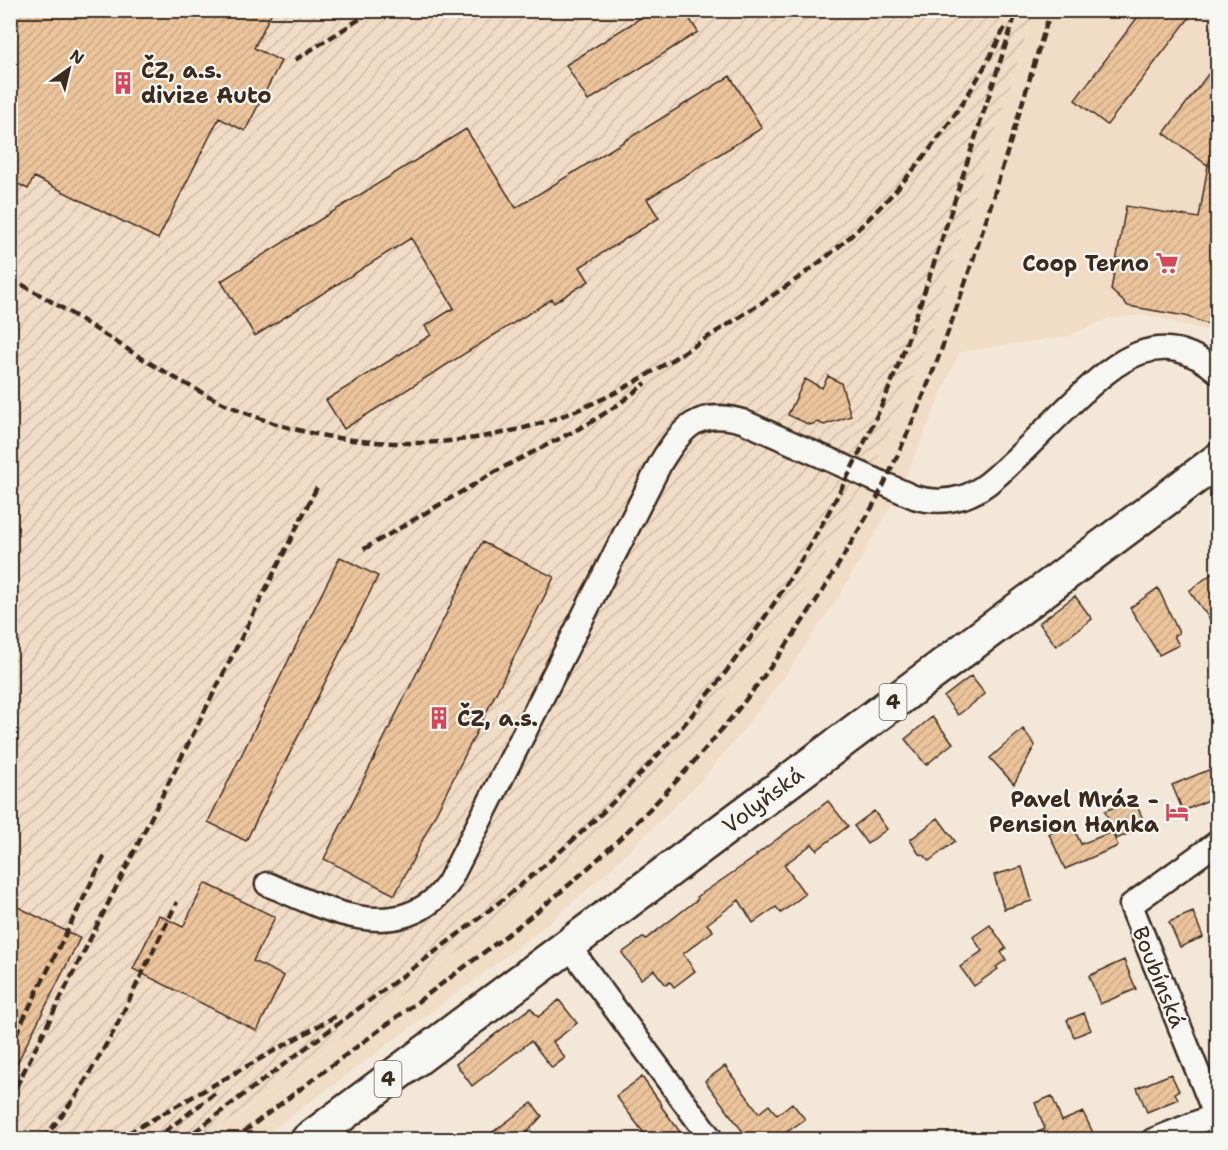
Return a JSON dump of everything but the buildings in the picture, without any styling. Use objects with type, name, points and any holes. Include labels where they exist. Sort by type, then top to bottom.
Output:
[{"type":"main road","name":"Volyňská","points":[[308,1140],[1218,460]]},
{"type":"street","points":[[267,884],[314,904],[361,919],[383,920],[401,917],[433,901],[448,884],[661,462],[680,433],[696,422],[729,417],[742,421],[914,497],[945,501],[964,497],[989,483],[1104,372],[1127,357],[1151,350],[1173,350],[1190,354],[1206,362],[1218,372]]},
{"type":"street","name":"Boubínská","points":[[1216,1115],[1131,905],[1218,842]]},
{"type":"street","points":[[568,945],[712,1140]]},
{"type":"street","points":[[1153,1140],[1216,1115]]},
{"type":"shaded area","name":"ČZ, a.s.","points":[[10,11],[1034,11],[928,341],[902,405],[870,476],[812,579],[760,655],[679,756],[587,848],[484,933],[205,1139],[11,1139]]},
{"type":"shaded area","points":[[1034,11],[1217,11],[1217,333],[1146,315],[1109,318],[1068,336],[959,352],[900,490],[839,596],[786,674],[703,778],[608,871],[553,919],[260,1139],[205,1140],[484,933],[587,848],[679,756],[760,655],[812,579],[870,476],[902,405],[928,341]]},
{"type":"railway","points":[[295,60],[374,10]]},
{"type":"railway","points":[[184,1140],[537,872],[617,798],[694,713],[729,668],[762,621],[822,524],[883,403],[920,306],[1017,10]]},
{"type":"railway","points":[[233,1140],[508,934],[577,878],[671,787],[705,749],[768,670],[825,587],[865,520],[912,424],[977,248],[1051,10]]},
{"type":"railway","points":[[10,278],[188,385],[262,419],[302,431],[339,438],[413,443],[489,436],[526,427],[596,402],[644,377],[774,295],[842,244],[900,185],[940,136],[975,83],[1005,27]]},
{"type":"railway","points":[[364,549],[502,468],[588,424],[646,383]]},
{"type":"railway","points":[[10,1099],[317,487]]},
{"type":"railway","points":[[10,1046],[106,853]]},
{"type":"railway","points":[[43,1140],[77,1095],[115,1029],[177,902]]},
{"type":"railway","points":[[116,1140],[336,1016]]},
{"type":"railway","points":[[154,1140],[218,1091]]},
{"type":"place","name":"ČZ, a.s. divize Auto","points":[[123,83]]},
{"type":"place","name":"Coop Terno","points":[[1167,263]]},
{"type":"place","name":"ČZ, a.s.","points":[[439,718]]},
{"type":"place","name":"Pavel Mráz - Pension Hanka","points":[[1177,812]]}]
